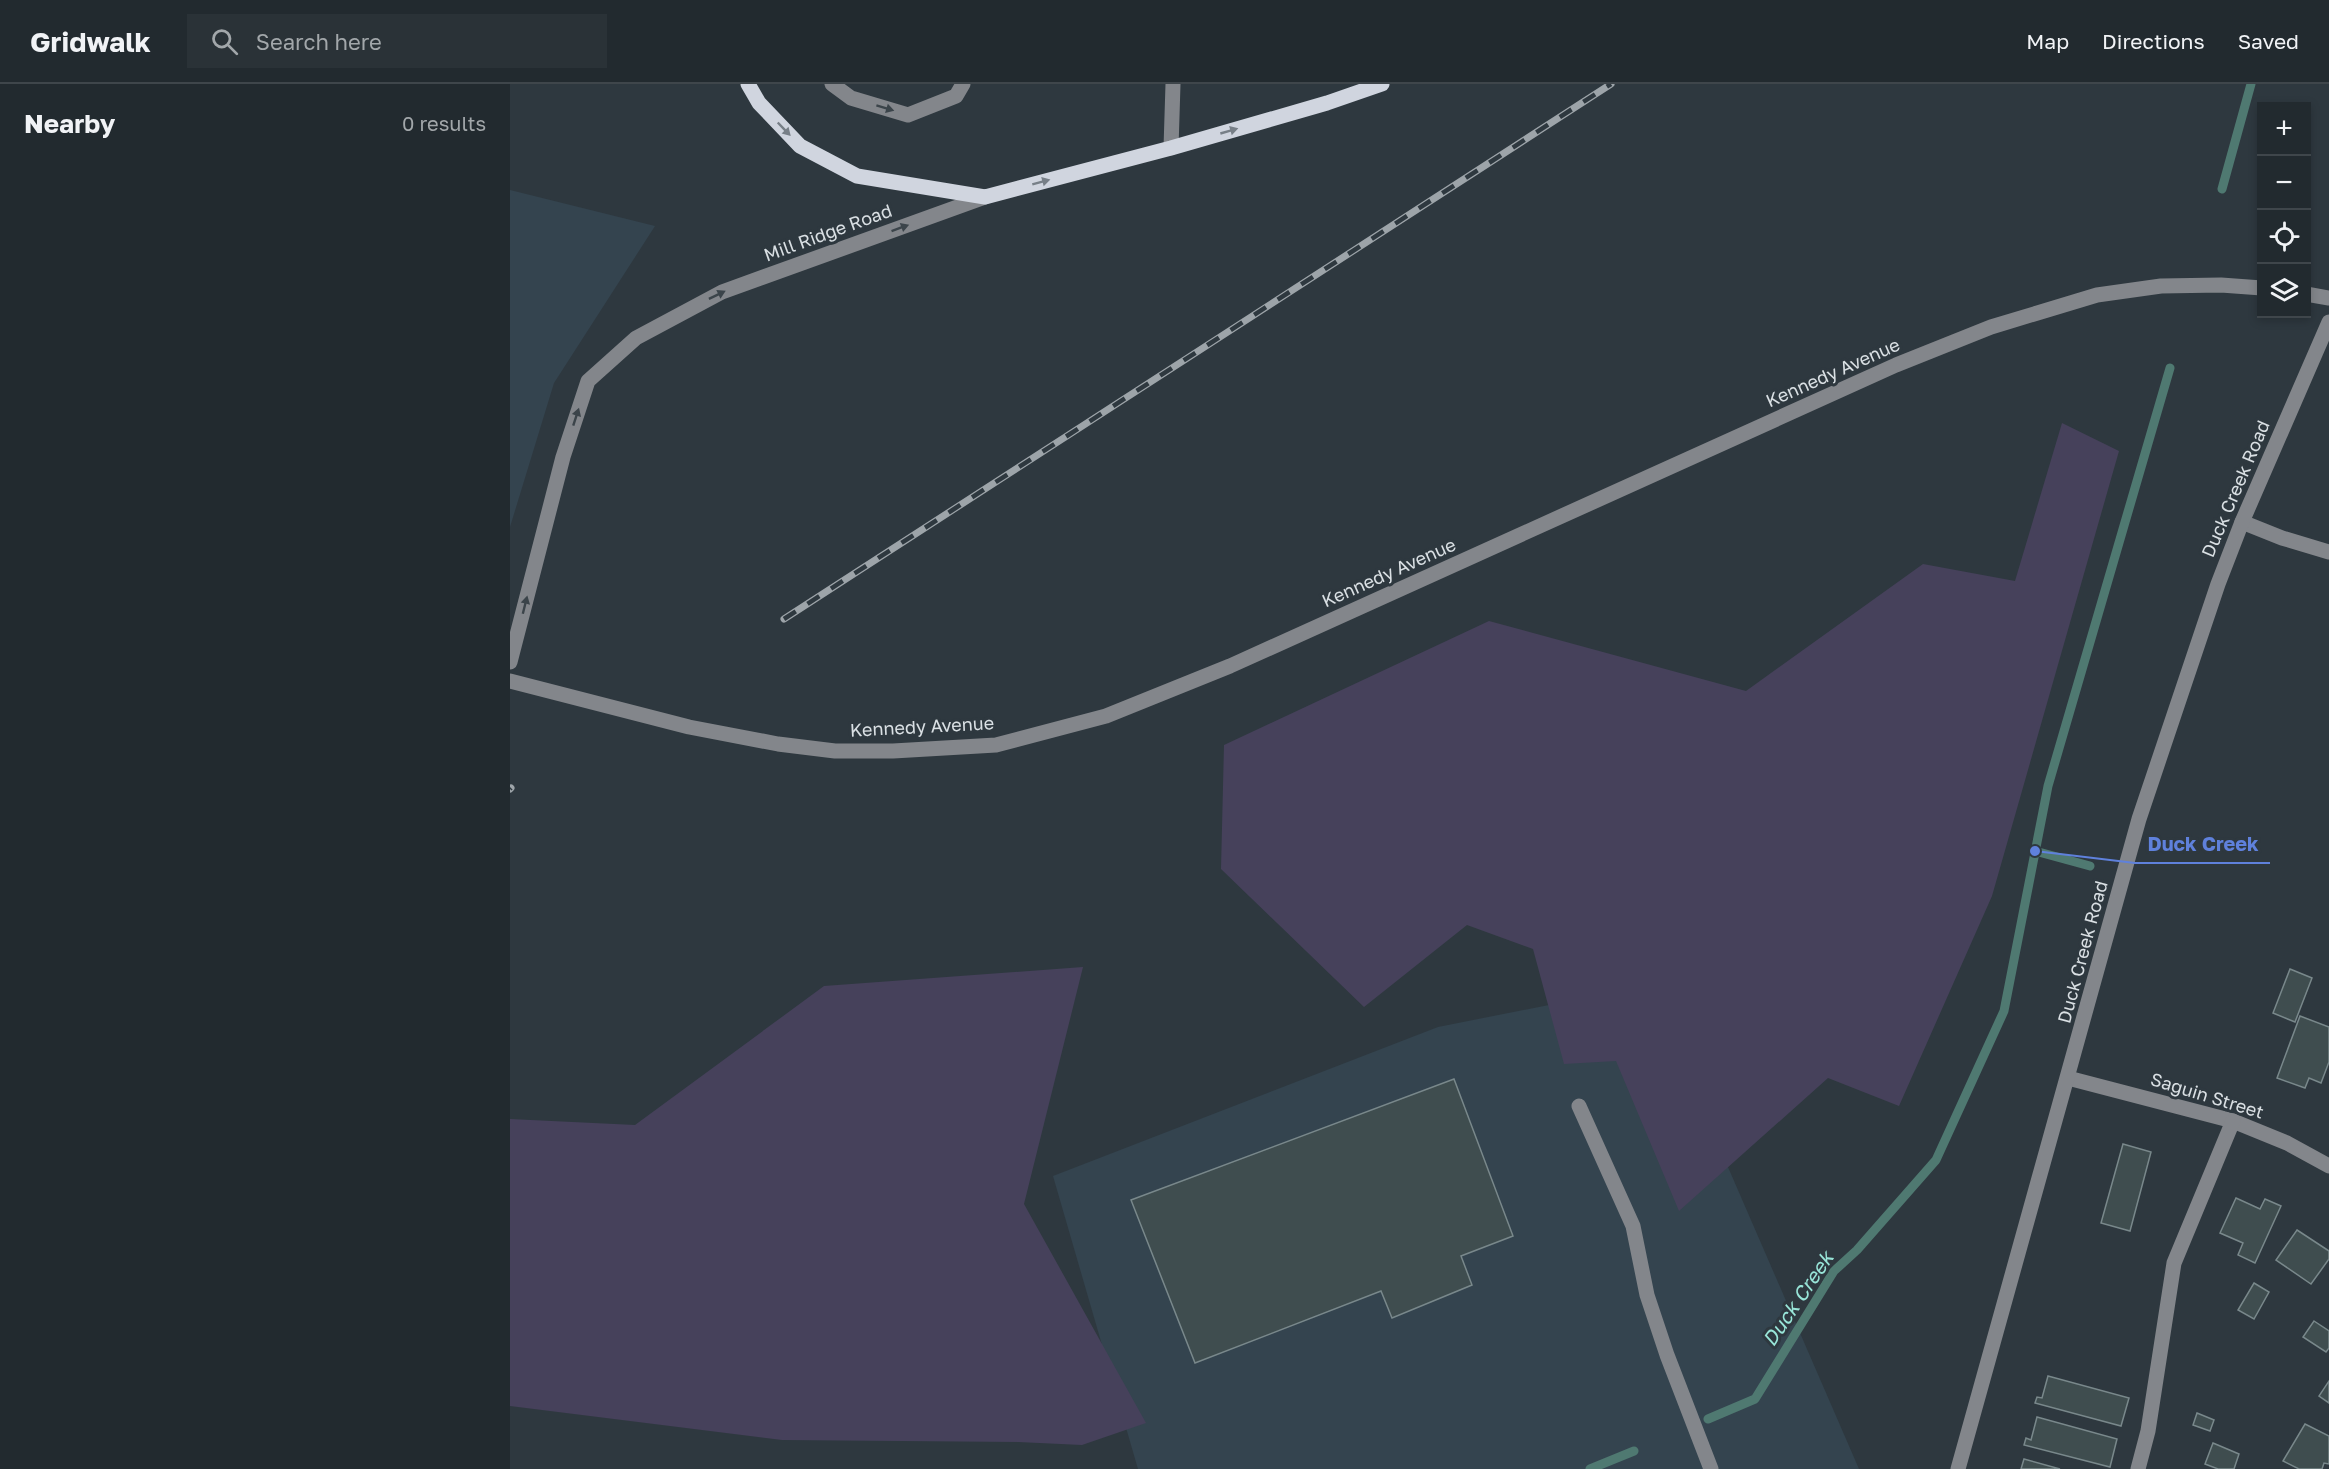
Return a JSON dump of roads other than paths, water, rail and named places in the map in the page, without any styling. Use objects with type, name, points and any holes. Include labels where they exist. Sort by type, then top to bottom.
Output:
[{"type":"main road","points":[[748,84],[759,103],[800,146],[857,176],[985,198]]},
{"type":"main road","name":"Mill Ridge Road","points":[[985,198],[1171,148],[1327,103],[1382,84]]},
{"type":"street","points":[[832,84],[851,98],[908,115],[956,96],[963,84]]},
{"type":"street","points":[[1171,148],[1173,84]]},
{"type":"street","name":"Mill Ridge Road","points":[[510,662],[563,457],[588,381],[636,338],[722,292],[985,198]]},
{"type":"street","name":"Kennedy Avenue","points":[[510,681],[689,727],[778,744],[835,751],[892,751],[996,745],[1106,716],[1230,666],[1896,365],[1991,327],[2108,294],[2161,286],[2221,285],[2257,288]]},
{"type":"street","points":[[2311,295],[2329,298]]},
{"type":"street","name":"Duck Creek Road","points":[[1958,1469],[2139,819],[2218,584],[2242,522],[2329,322]]},
{"type":"street","points":[[2242,522],[2282,538],[2329,552]]},
{"type":"street","name":"Saguin Street","points":[[2068,1078],[2233,1121],[2287,1143],[2329,1166]]},
{"type":"street","points":[[1579,1106],[1632,1226],[1647,1295],[1666,1355],[1711,1469]]},
{"type":"street","points":[[2138,1469],[2148,1431],[2174,1263],[2233,1121]]},
{"type":"waterway","name":"Duck Creek","points":[[2222,189],[2251,84]]},
{"type":"waterway","name":"Duck Creek","points":[[1708,1419],[1755,1399],[1834,1271],[1857,1250],[1936,1160],[2004,1011],[2048,786],[2170,368]]},
{"type":"waterway","points":[[2035,851],[2090,866]]},
{"type":"waterway","name":"Duck Creek","points":[[1590,1469],[1634,1451]]},
{"type":"railway","points":[[784,619],[1611,84]]},
{"type":"place","name":"Duck Creek","points":[[2035,851]]}]
